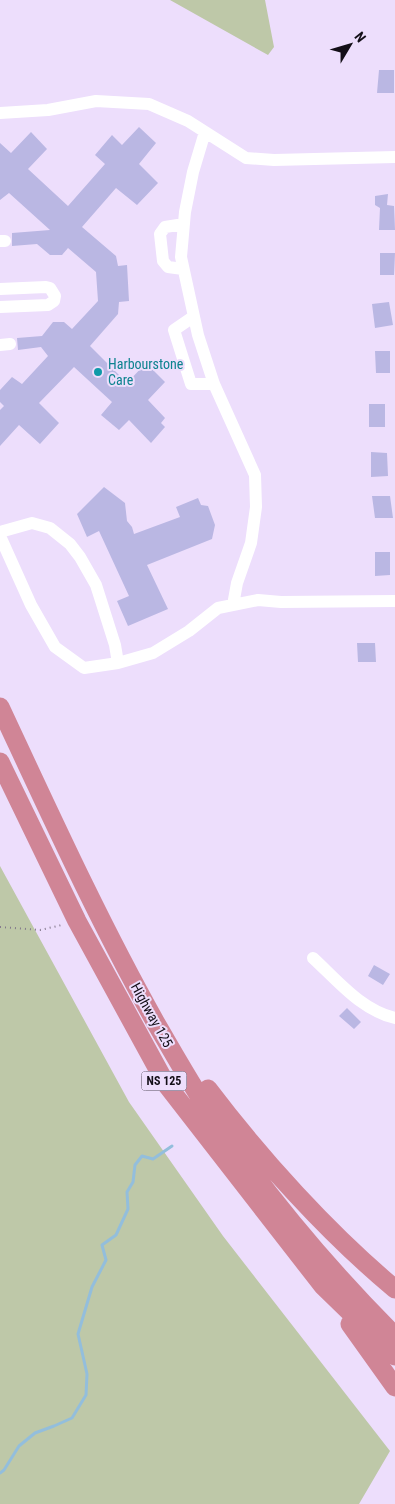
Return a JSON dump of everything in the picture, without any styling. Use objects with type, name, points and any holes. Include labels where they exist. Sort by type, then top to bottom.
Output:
[{"type":"highway","name":"Highway 125","points":[[0,707],[122,960],[181,1066],[221,1130],[310,1243],[349,1288],[395,1336]]},
{"type":"highway","name":"Highway 125","points":[[0,762],[77,921],[166,1084],[323,1286],[395,1356]]},
{"type":"highway","points":[[122,960],[222,1108],[315,1212],[363,1261],[395,1289]]},
{"type":"highway","points":[[323,1286],[395,1387]]},
{"type":"street","points":[[0,113],[48,110],[96,101],[149,104],[188,121],[246,158],[274,160],[395,157]]},
{"type":"street","points":[[205,132],[193,172],[184,224],[181,257],[193,317],[214,384],[255,475],[256,507],[252,543],[237,583],[233,605]]},
{"type":"street","points":[[183,269],[168,267],[163,260],[160,234],[165,227],[184,224]]},
{"type":"street","points":[[0,289],[46,287],[50,288],[55,296],[54,301],[48,305],[0,307]]},
{"type":"street","points":[[193,317],[174,330],[191,384],[214,384]]},
{"type":"street","points":[[0,532],[32,523],[50,528],[70,544],[96,585],[115,645],[118,663]]},
{"type":"street","points":[[0,536],[31,605],[55,647],[84,668],[118,663],[153,653],[189,630],[218,608],[258,600],[281,602],[395,601]]},
{"type":"street","points":[[313,958],[359,1001],[375,1011],[395,1018]]},
{"type":"path","points":[[0,927],[40,930],[77,921]]},
{"type":"green space","points":[[170,0],[265,0],[274,47],[268,55]]},
{"type":"green space","points":[[0,866],[129,1102],[223,1236],[390,1451],[359,1504],[0,1504]]},
{"type":"building","points":[[379,70],[394,70],[394,93],[377,93]]},
{"type":"building","name":"Harbourstone Care","points":[[139,127],[156,143],[139,164],[158,183],[137,205],[116,188],[82,227],[116,256],[118,266],[127,265],[129,301],[119,302],[118,314],[90,346],[127,383],[146,363],[165,382],[148,400],[165,418],[161,423],[165,427],[151,443],[129,420],[119,430],[101,415],[112,402],[74,367],[39,403],[59,423],[40,444],[19,425],[0,446],[0,410],[4,406],[0,402],[0,390],[12,377],[22,384],[48,356],[41,347],[18,350],[17,338],[42,336],[53,322],[64,322],[72,329],[98,301],[96,272],[68,248],[62,255],[50,255],[37,244],[12,246],[12,233],[50,230],[9,193],[0,200],[0,143],[11,153],[31,132],[47,149],[28,169],[68,206],[105,164],[95,155],[112,135],[122,145]]},
{"type":"building","points":[[388,194],[387,205],[394,206],[395,230],[379,230],[380,208],[375,205],[375,196]]},
{"type":"building","points":[[380,253],[395,253],[394,275],[380,275]]},
{"type":"building","points":[[389,302],[393,325],[375,328],[372,304]]},
{"type":"building","points":[[375,351],[390,351],[390,373],[376,373]]},
{"type":"building","points":[[369,404],[385,404],[385,427],[369,427]]},
{"type":"building","points":[[371,452],[387,453],[388,476],[371,477]]},
{"type":"building","points":[[104,487],[125,503],[127,521],[132,527],[134,534],[180,517],[176,507],[198,498],[201,505],[208,506],[215,525],[212,539],[147,565],[168,609],[128,626],[117,601],[129,596],[99,531],[87,537],[77,514]]},
{"type":"building","points":[[372,496],[390,496],[393,518],[375,518]]},
{"type":"building","points":[[375,552],[390,552],[390,575],[375,576]]},
{"type":"building","points":[[357,643],[375,643],[376,662],[358,662]]},
{"type":"building","points":[[374,965],[390,974],[383,985],[368,976]]},
{"type":"building","points":[[347,1008],[361,1022],[354,1029],[339,1016]]},
{"type":"waterway","points":[[0,1473],[4,1470],[19,1446],[35,1433],[72,1418],[86,1395],[87,1374],[78,1334],[92,1287],[106,1260],[102,1245],[116,1235],[128,1209],[127,1192],[133,1182],[135,1165],[142,1156],[153,1159],[172,1146]]},
{"type":"place","name":"Harbourstone Care","points":[[98,372]]}]
